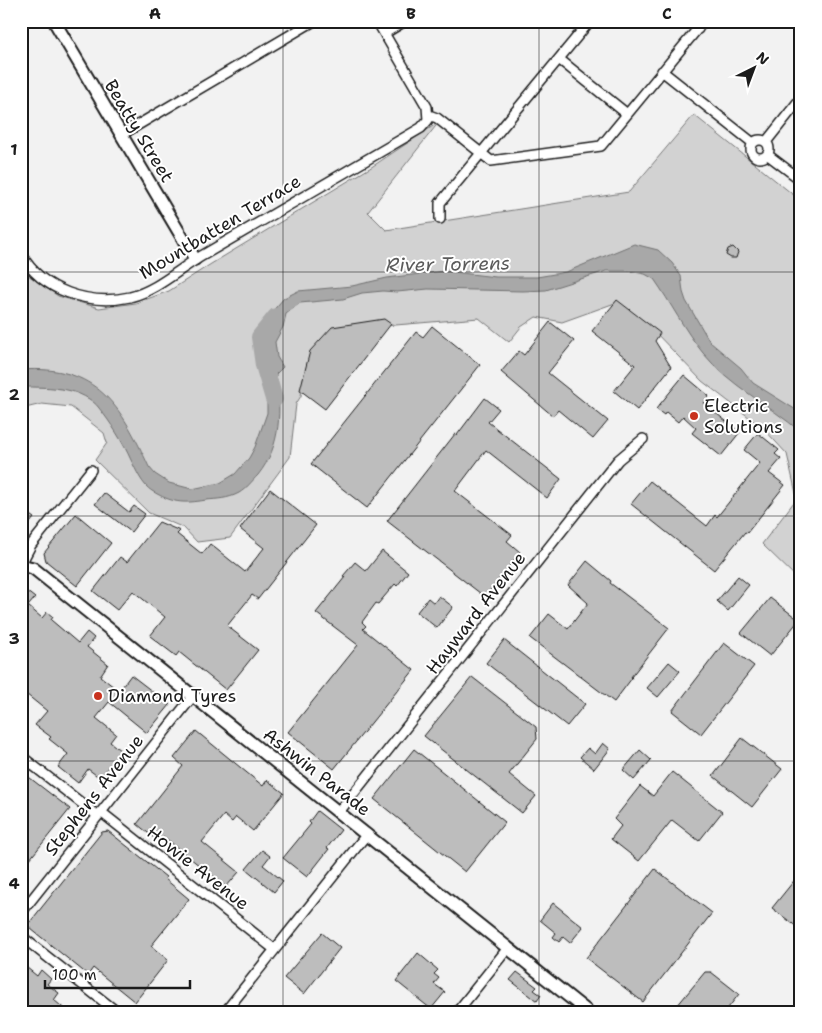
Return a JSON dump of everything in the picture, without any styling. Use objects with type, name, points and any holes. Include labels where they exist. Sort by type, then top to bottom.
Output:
[{"type":"street","name":"Beatty Street","points":[[54,21],[195,259]]},
{"type":"street","points":[[121,135],[314,21]]},
{"type":"street","points":[[377,21],[426,103],[429,116],[437,118],[491,161],[601,146],[704,21]]},
{"type":"street","points":[[385,34],[405,21]]},
{"type":"street","points":[[440,219],[440,203],[480,152],[590,21]]},
{"type":"street","points":[[689,21],[698,29]]},
{"type":"street","points":[[559,59],[627,114]]},
{"type":"street","points":[[662,71],[753,143]]},
{"type":"street","points":[[766,142],[800,101]]},
{"type":"street","name":"Mountbatten Terrace","points":[[21,254],[27,264],[42,278],[62,290],[86,298],[108,300],[146,292],[195,259],[420,128],[425,124],[429,116]]},
{"type":"street","points":[[760,140],[766,142],[770,148],[768,155],[761,158],[753,155],[751,149],[753,143],[760,140]]},
{"type":"street","points":[[768,155],[801,180]]},
{"type":"street","name":"Hayward Avenue","points":[[339,812],[618,460],[643,440]]},
{"type":"street","points":[[21,564],[31,545],[91,470]]},
{"type":"street","name":"Ashwin Parade","points":[[21,564],[33,568],[588,1012]]},
{"type":"street","name":"Stephens Avenue","points":[[21,913],[193,696]]},
{"type":"street","name":"Howie Avenue","points":[[21,756],[100,814],[274,949]]},
{"type":"street","points":[[225,1012],[367,834]]},
{"type":"street","points":[[21,936],[117,1012]]},
{"type":"street","points":[[457,1012],[508,948]]},
{"type":"shaded area","points":[[694,115],[801,201],[801,582],[762,544],[797,498],[787,454],[763,428],[702,381],[652,329],[615,303],[562,322],[536,317],[521,327],[509,342],[479,318],[336,330],[304,373],[301,396],[296,404],[290,457],[230,538],[197,542],[184,528],[149,513],[95,460],[107,443],[104,433],[71,407],[42,404],[21,409],[21,259],[28,275],[58,296],[99,308],[136,303],[169,291],[373,166],[439,122],[368,212],[386,230],[629,192]]},
{"type":"shaded area","name":"River Torrens","points":[[634,244],[658,250],[672,263],[681,276],[686,301],[710,342],[741,368],[753,383],[801,413],[801,432],[737,385],[713,364],[690,335],[654,279],[645,274],[628,271],[606,271],[546,290],[428,289],[397,292],[383,291],[362,293],[343,299],[300,303],[286,314],[283,327],[275,342],[277,357],[283,367],[276,374],[279,413],[276,439],[272,451],[258,475],[249,485],[239,493],[227,498],[178,502],[159,495],[148,488],[142,481],[117,433],[93,402],[80,394],[67,390],[21,387],[21,370],[47,370],[69,374],[88,382],[103,393],[116,408],[128,425],[149,467],[155,474],[169,483],[192,489],[220,483],[235,474],[249,458],[267,413],[267,369],[261,332],[264,321],[284,298],[298,291],[352,286],[387,278],[444,271],[496,277],[537,277],[566,272]]},
{"type":"building","points":[[733,247],[738,252],[736,258],[726,255],[728,249]]},
{"type":"building","points":[[617,300],[660,333],[655,341],[671,367],[637,410],[614,391],[635,365],[592,331]]},
{"type":"building","points":[[384,319],[391,324],[325,409],[300,390],[310,351],[332,327]]},
{"type":"building","points":[[550,322],[574,341],[548,373],[608,421],[593,439],[558,410],[553,416],[501,372],[519,351],[524,355]]},
{"type":"building","points":[[432,326],[480,365],[367,508],[311,464],[416,332],[423,337]]},
{"type":"building","name":"Electric Solutions","points":[[684,375],[709,396],[703,403],[740,432],[721,456],[692,433],[696,428],[683,416],[678,422],[666,412],[664,415],[656,409]]},
{"type":"building","points":[[485,398],[499,409],[488,422],[561,479],[547,498],[486,450],[455,491],[512,535],[507,541],[520,552],[485,597],[387,521]]},
{"type":"building","points":[[758,433],[779,450],[775,454],[781,459],[769,473],[785,485],[747,533],[745,532],[714,570],[631,504],[650,481],[707,526],[715,515],[717,517],[760,463],[744,450]]},
{"type":"building","points":[[270,489],[316,525],[258,599],[252,595],[227,626],[258,650],[226,690],[179,652],[176,656],[150,636],[165,617],[133,591],[117,610],[93,591],[120,557],[127,562],[159,522],[180,531],[177,534],[202,554],[210,544],[245,572],[264,548],[240,529]]},
{"type":"building","points":[[104,493],[129,512],[134,506],[145,514],[131,532],[95,504]]},
{"type":"building","points":[[21,509],[34,518],[21,534]]},
{"type":"building","points":[[76,514],[111,543],[77,586],[46,561],[44,553]]},
{"type":"building","points":[[382,551],[408,572],[397,586],[395,584],[378,604],[376,603],[362,622],[366,626],[363,629],[414,670],[334,769],[288,732],[358,645],[316,613],[355,562],[366,571]]},
{"type":"building","points":[[587,561],[611,581],[610,583],[669,628],[614,702],[530,638],[549,614],[568,629],[588,603],[568,585]]},
{"type":"building","points":[[738,576],[749,585],[728,611],[717,601]]},
{"type":"building","points":[[21,587],[35,598],[28,606],[42,618],[47,612],[53,617],[51,620],[78,643],[87,632],[94,638],[87,647],[108,664],[100,676],[119,691],[131,675],[170,705],[147,733],[109,702],[96,718],[116,734],[110,742],[121,751],[100,778],[88,769],[78,783],[58,767],[68,754],[49,739],[51,737],[35,725],[47,711],[21,690]]},
{"type":"building","points":[[439,596],[453,607],[437,628],[417,612],[428,598],[434,603]]},
{"type":"building","points":[[770,598],[799,620],[770,656],[741,633]]},
{"type":"building","points":[[504,640],[585,704],[567,726],[486,663]]},
{"type":"building","points":[[724,643],[754,666],[701,734],[672,711]]},
{"type":"building","points":[[669,662],[680,671],[658,697],[647,688]]},
{"type":"building","points":[[472,677],[536,727],[537,739],[509,774],[536,796],[522,813],[424,736]]},
{"type":"building","points":[[196,731],[263,786],[267,780],[284,793],[253,831],[236,817],[232,822],[224,815],[202,842],[239,872],[226,887],[164,837],[159,842],[137,824],[183,766],[174,758]]},
{"type":"building","points":[[742,738],[782,769],[752,807],[713,776]]},
{"type":"building","points":[[603,743],[610,749],[594,769],[580,757],[588,748],[595,754]]},
{"type":"building","points":[[414,749],[505,822],[465,872],[374,799]]},
{"type":"building","points":[[640,750],[651,760],[634,780],[623,770]]},
{"type":"building","points":[[21,771],[70,809],[21,870]]},
{"type":"building","points":[[672,772],[722,812],[699,841],[672,820],[639,861],[611,839],[621,826],[614,819],[640,786],[653,796]]},
{"type":"building","points":[[317,811],[341,830],[307,877],[283,858],[311,824],[309,822]]},
{"type":"building","points":[[108,831],[166,877],[165,879],[189,899],[151,946],[168,960],[135,1002],[93,968],[88,975],[31,929],[30,922],[102,832]]},
{"type":"building","points":[[262,850],[270,856],[263,865],[283,881],[274,892],[246,869]]},
{"type":"building","points":[[655,869],[712,913],[643,1002],[586,958]]},
{"type":"building","points":[[801,872],[801,930],[772,908]]},
{"type":"building","points":[[553,903],[583,927],[570,943],[563,937],[559,942],[553,937],[556,933],[540,920]]},
{"type":"building","points":[[322,933],[340,948],[304,994],[284,978]]},
{"type":"building","points":[[418,953],[438,970],[434,974],[439,978],[434,984],[445,992],[431,1009],[396,981]]},
{"type":"building","points":[[21,963],[37,976],[41,970],[51,979],[47,984],[59,993],[54,1000],[68,1012],[21,1012]]},
{"type":"building","points":[[517,972],[537,987],[534,990],[541,995],[537,1001],[510,980]]},
{"type":"building","points":[[705,972],[711,972],[739,994],[725,1012],[672,1012]]},
{"type":"waterway","name":"River Torrens","points":[[274,399],[264,365],[260,337],[276,317]]},
{"type":"place","name":"Electric Solutions","points":[[694,416]]},
{"type":"place","name":"Diamond Tyres","points":[[98,696]]}]
